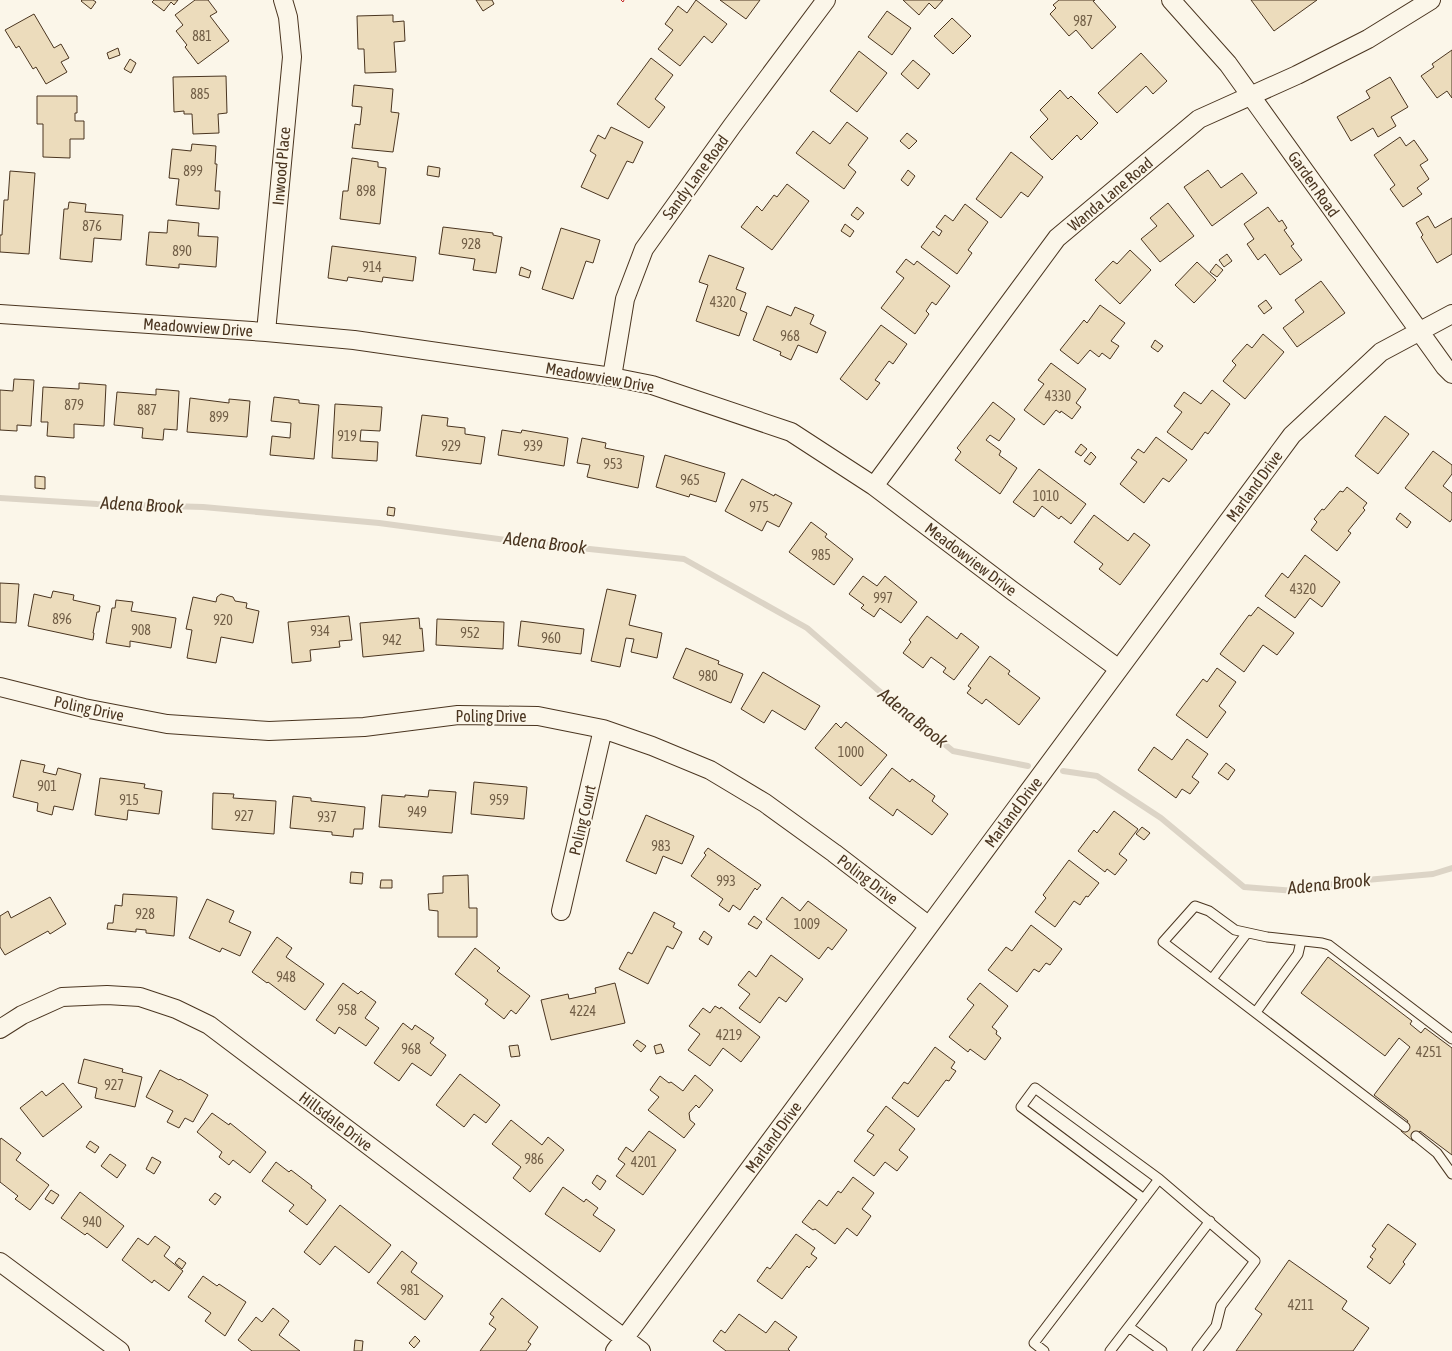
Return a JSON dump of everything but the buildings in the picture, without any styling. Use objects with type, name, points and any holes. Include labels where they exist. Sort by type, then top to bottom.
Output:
[{"type":"street","name":"Inwood Place","points":[[266,332],[292,57],[288,17],[283,0]]},
{"type":"street","name":"Sandy Lane Road","points":[[612,377],[625,299],[644,249],[732,126],[826,0]]},
{"type":"street","name":"Garden Road","points":[[1171,0],[1228,64],[1445,367],[1452,374]]},
{"type":"street","name":"Wanda Lane Road","points":[[874,486],[1057,238],[1199,119],[1297,75],[1368,39],[1431,0]]},
{"type":"street","name":"Meadowview Drive","points":[[0,314],[266,332],[354,340],[612,377],[652,385],[790,432],[874,486],[1118,669]]},
{"type":"street","name":"Marland Drive","points":[[619,1345],[1292,435],[1381,352],[1452,314]]},
{"type":"street","name":"Poling Drive","points":[[0,687],[84,708],[166,724],[269,731],[364,727],[458,715],[538,716],[603,729],[652,746],[710,770],[749,794],[834,853],[929,926]]},
{"type":"street","name":"Poling Court","points":[[562,911],[603,729]]},
{"type":"street","name":"Hillsdale Drive","points":[[0,1029],[22,1015],[62,997],[107,995],[140,997],[176,1009],[209,1025],[619,1345],[641,1351]]},
{"type":"street","points":[[0,1262],[120,1351]]},
{"type":"lane","points":[[1404,1127],[1164,942],[1195,906],[1208,911],[1235,930],[1329,945],[1452,1039]]},
{"type":"lane","points":[[1212,979],[1247,933]]},
{"type":"lane","points":[[1256,1012],[1298,954],[1300,941]]},
{"type":"lane","points":[[1144,1199],[1021,1107],[1036,1088],[1160,1179],[1255,1261],[1222,1306],[1216,1326],[1197,1351]]},
{"type":"lane","points":[[1416,1136],[1437,1153],[1452,1174]]},
{"type":"lane","points":[[1044,1351],[1034,1343],[1160,1179]]},
{"type":"lane","points":[[1110,1351],[1210,1221]]},
{"type":"lane","points":[[1128,1327],[1162,1351]]},
{"type":"waterway","name":"Adena Brook","points":[[0,498],[97,504],[203,507],[379,523],[514,541],[684,559],[807,628],[878,690],[953,751],[1028,766]]},
{"type":"waterway","name":"Adena Brook","points":[[1063,771],[1097,776],[1161,818],[1244,887],[1295,891],[1344,882],[1433,874],[1452,868]]},
{"type":"power","points":[[621,0],[623,2],[624,0]]}]
